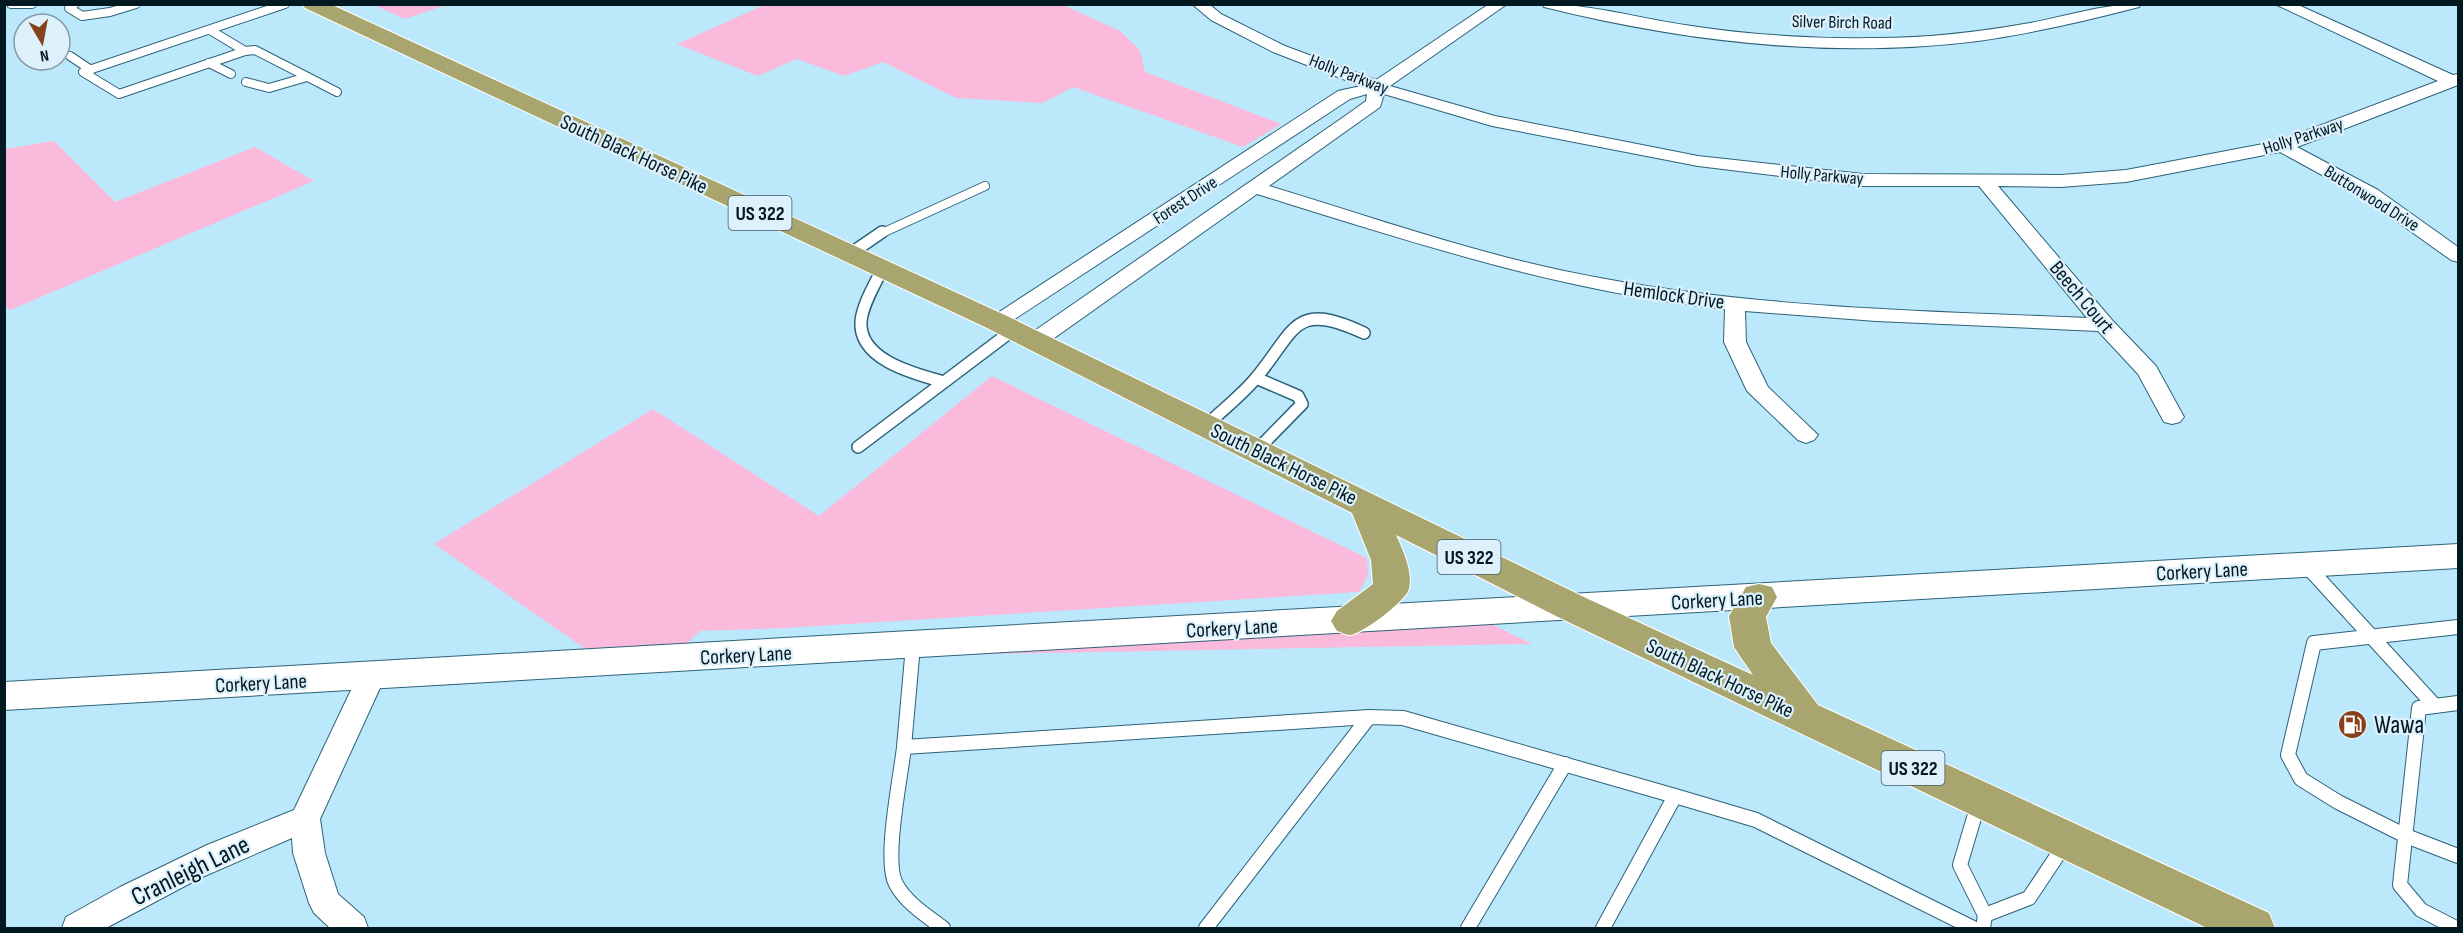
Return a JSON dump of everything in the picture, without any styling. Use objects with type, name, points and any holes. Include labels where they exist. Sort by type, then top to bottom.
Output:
[{"type":"highway","name":"South Black Horse Pike","points":[[312,4],[1015,331],[1573,608],[2253,928]]},
{"type":"highway","points":[[1350,621],[1391,590],[1389,560],[1366,506]]},
{"type":"highway","points":[[1759,597],[1747,616],[1752,648],[1806,718]]},
{"type":"street","name":"Holly Parkway","points":[[1199,4],[1216,17],[1261,41],[1377,87],[1492,121],[1698,161],[1863,180],[2061,181],[2126,176],[2283,146],[2455,80]]},
{"type":"street","name":"Forest Drive","points":[[1015,331],[1344,95],[1377,87],[1500,4]]},
{"type":"street","name":"Silver Birch Road","points":[[1549,4],[1691,30],[1799,42],[1864,44],[1934,41],[1999,33],[2081,19],[2134,4]]},
{"type":"street","points":[[2282,4],[2455,80]]},
{"type":"street","name":"Forest Drive","points":[[1015,331],[1256,188],[1374,103],[1377,87]]},
{"type":"street","name":"Buttonwood Drive","points":[[2283,146],[2371,194],[2458,256]]},
{"type":"street","name":"Beech Court","points":[[1986,182],[2104,325],[2148,371],[2172,417]]},
{"type":"street","name":"Hemlock Drive","points":[[1256,188],[1420,240],[1502,262],[1647,293],[1843,314],[2104,325]]},
{"type":"street","points":[[1735,304],[1735,342],[1758,391],[1806,435]]},
{"type":"street","name":"Corkery Lane","points":[[4,696],[371,677],[2458,556]]},
{"type":"street","points":[[352,928],[325,903],[309,853],[305,819],[371,677]]},
{"type":"street","name":"Cranleigh Lane","points":[[78,928],[103,912],[244,843],[305,819]]},
{"type":"lane","points":[[10,4],[14,6],[32,4]]},
{"type":"lane","points":[[75,4],[69,8],[82,16],[110,12],[136,4]]},
{"type":"lane","points":[[285,4],[83,72],[119,94],[245,51],[255,50],[337,92]]},
{"type":"lane","points":[[210,30],[245,51]]},
{"type":"lane","points":[[72,57],[91,70]]},
{"type":"lane","points":[[209,63],[231,74]]},
{"type":"lane","points":[[246,82],[260,89],[267,89],[307,76]]},
{"type":"lane","points":[[850,254],[887,230],[985,186]]},
{"type":"lane","points":[[882,269],[861,321],[865,341],[875,352],[891,363],[913,373],[944,382]]},
{"type":"lane","points":[[1206,426],[1256,378],[1292,328],[1308,320],[1334,320],[1364,333]]},
{"type":"lane","points":[[858,447],[1015,331]]},
{"type":"lane","points":[[1256,378],[1298,396],[1302,404],[1257,451]]},
{"type":"lane","points":[[2306,565],[2434,706]]},
{"type":"lane","points":[[2458,627],[2314,643],[2288,755],[2301,779],[2338,802],[2406,836],[2458,856]]},
{"type":"lane","points":[[914,646],[893,856],[894,882],[920,911],[943,928]]},
{"type":"lane","points":[[2456,928],[2421,910],[2400,885],[2419,708],[2458,703]]},
{"type":"lane","points":[[904,747],[1369,717],[1403,718],[1756,820],[1972,928]]},
{"type":"lane","points":[[1206,928],[1369,717]]},
{"type":"lane","points":[[1468,928],[1565,764]]},
{"type":"lane","points":[[1603,928],[1675,796]]},
{"type":"lane","points":[[1979,800],[1960,865],[1984,922],[2029,898],[2067,841]]},
{"type":"shaded area","points":[[767,4],[1063,5],[1120,31],[1140,50],[1145,72],[1281,124],[1243,147],[1073,87],[1043,103],[956,98],[883,62],[844,76],[797,59],[758,76],[677,44]]},
{"type":"shaded area","points":[[374,5],[446,5],[405,19]]},
{"type":"shaded area","points":[[54,141],[115,202],[255,147],[314,181],[10,310],[4,306],[5,149]]},
{"type":"shaded area","points":[[992,376],[1367,558],[1368,575],[1359,592],[785,628],[700,631],[673,657],[1457,607],[1532,644],[603,661],[434,544],[653,409],[819,516]]},
{"type":"place","name":"Wawa","points":[[2353,724]]}]
